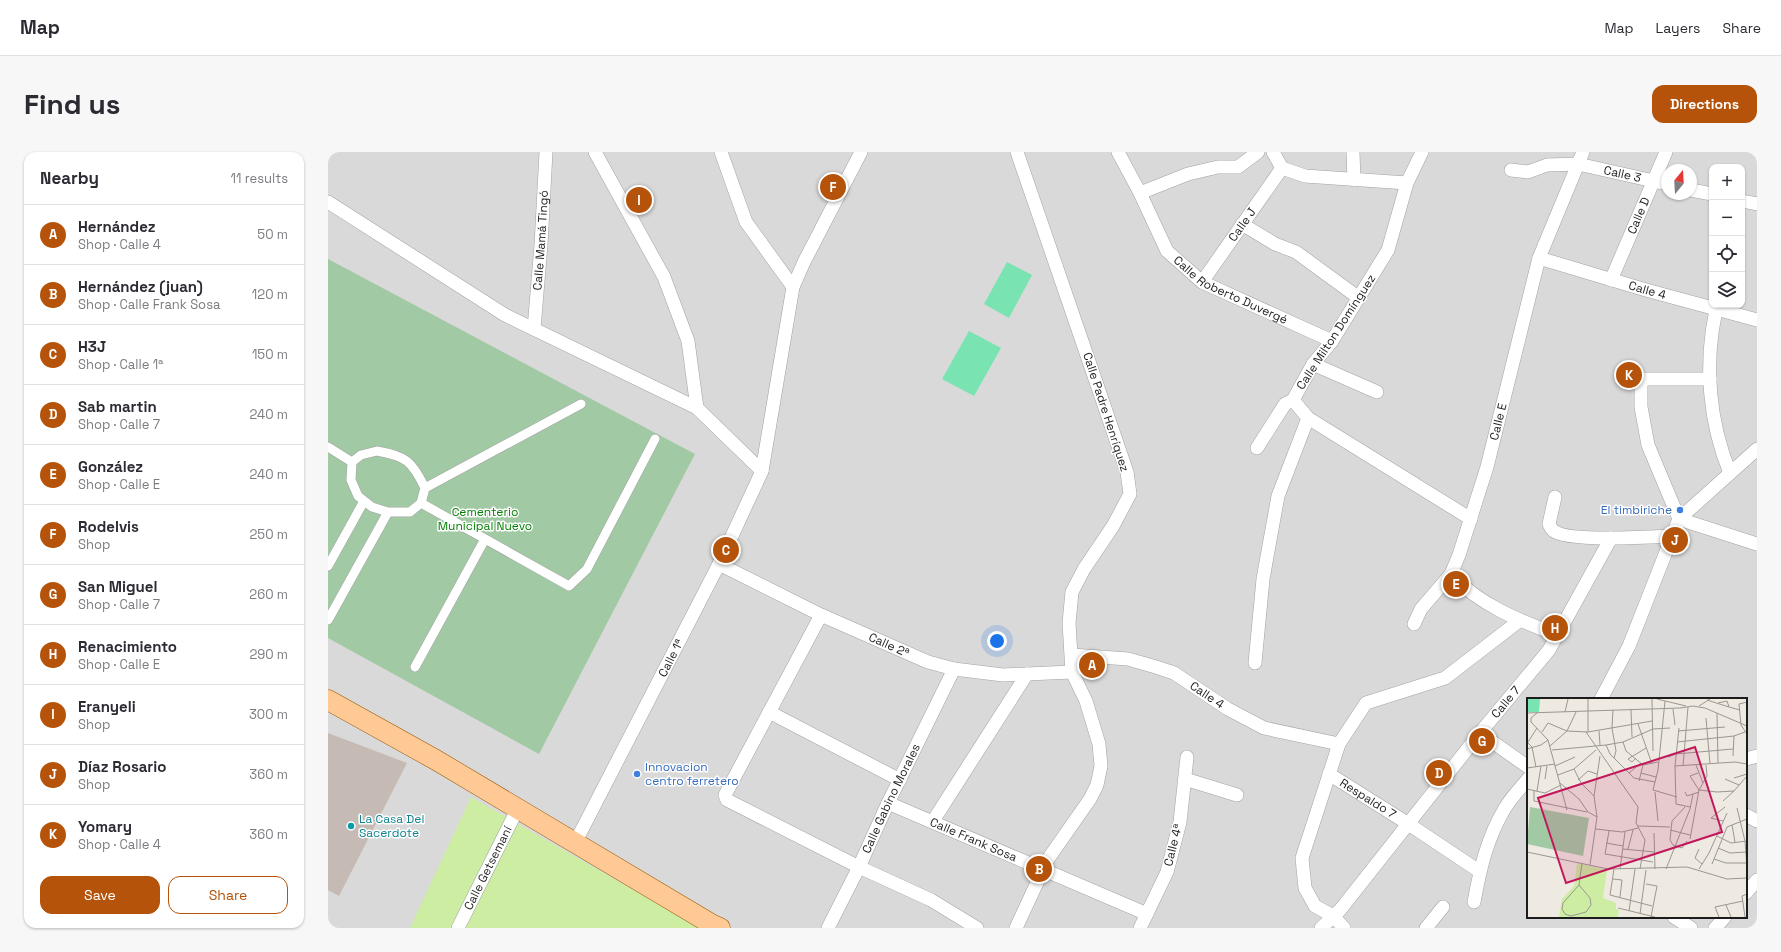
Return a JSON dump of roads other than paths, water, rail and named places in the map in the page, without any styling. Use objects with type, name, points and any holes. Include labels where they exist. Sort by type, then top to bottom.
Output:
[{"type":"main road","points":[[328,700],[436,760],[713,926],[720,928]]},
{"type":"street","name":"Calle Mamá Tingó","points":[[534,329],[541,245],[546,152]]},
{"type":"street","points":[[595,152],[664,277],[688,341],[697,408]]},
{"type":"street","points":[[721,152],[746,222],[793,288]]},
{"type":"street","name":"Calle 1ª","points":[[575,843],[719,564],[762,471],[793,288],[804,262],[861,152]]},
{"type":"street","name":"Calle Padre Henríquez","points":[[1016,928],[1048,859],[1090,799],[1097,785],[1100,766],[1099,744],[1086,701],[1072,672],[1069,623],[1072,592],[1084,569],[1113,526],[1130,494],[1127,472],[1017,152]]},
{"type":"street","name":"Calle Roberto Duvergé","points":[[1118,152],[1140,193],[1167,250],[1202,282],[1332,341]]},
{"type":"street","points":[[1140,193],[1188,174],[1218,167],[1238,167],[1258,152]]},
{"type":"street","points":[[1273,152],[1282,168],[1305,176],[1408,183]]},
{"type":"street","points":[[1353,152],[1354,180]]},
{"type":"street","name":"Calle Milton Domínguez","points":[[1422,152],[1408,183],[1388,250],[1332,341],[1313,364],[1292,400],[1308,418],[1471,518]]},
{"type":"street","name":"Calle D","points":[[1611,280],[1666,152]]},
{"type":"street","name":"Calle 3","points":[[1511,170],[1528,172],[1547,165],[1580,158],[1661,183]]},
{"type":"street","name":"Calle E","points":[[1451,574],[1487,467],[1538,258],[1580,158]]},
{"type":"street","name":"Calle J","points":[[1202,282],[1282,168]]},
{"type":"street","points":[[1697,191],[1709,193]]},
{"type":"street","points":[[328,202],[504,315],[697,408],[762,471]]},
{"type":"street","points":[[1745,202],[1757,204]]},
{"type":"street","points":[[1242,224],[1275,244],[1296,252],[1358,298]]},
{"type":"street","name":"Calle 4","points":[[1538,258],[1716,310],[1757,320]]},
{"type":"street","points":[[1716,310],[1710,378],[1715,429],[1730,473]]},
{"type":"street","points":[[1313,364],[1377,392]]},
{"type":"street","points":[[1710,378],[1641,379],[1641,407],[1648,446],[1679,519],[1757,544]]},
{"type":"street","points":[[1257,448],[1285,404],[1292,400]]},
{"type":"street","points":[[425,488],[580,404]]},
{"type":"street","points":[[1255,663],[1263,579],[1278,496],[1308,418]]},
{"type":"street","points":[[421,503],[569,586],[587,569],[655,439]]},
{"type":"street","points":[[328,448],[352,462]]},
{"type":"street","points":[[1602,698],[1628,646],[1679,519],[1757,449]]},
{"type":"street","points":[[377,451],[398,455],[412,466],[425,488],[421,503],[410,512],[388,512],[372,507],[358,496],[351,480],[352,462],[361,455],[377,451]]},
{"type":"street","points":[[1555,497],[1549,524],[1553,531],[1564,536],[1611,538],[1672,536]]},
{"type":"street","points":[[328,566],[364,501]]},
{"type":"street","points":[[328,620],[388,512]]},
{"type":"street","name":"Calle 7","points":[[1321,928],[1340,910],[1407,823],[1549,650],[1611,538]]},
{"type":"street","points":[[415,667],[486,539]]},
{"type":"street","name":"Calle 2ª","points":[[719,564],[821,615],[928,662],[954,669],[1003,675],[1072,672]]},
{"type":"street","points":[[1414,624],[1421,609],[1451,574],[1461,585],[1477,596],[1519,620],[1558,634]]},
{"type":"street","points":[[821,615],[725,795],[725,798],[860,867],[932,900],[977,928]]},
{"type":"street","points":[[1344,928],[1333,916],[1315,906],[1305,888],[1302,858],[1339,744],[1366,703],[1444,678],[1519,620]]},
{"type":"street","name":"Calle 4","points":[[1072,655],[1128,659],[1174,673],[1234,713],[1264,728],[1339,744]]},
{"type":"street","name":"Calle Gabino Morales","points":[[828,928],[860,867],[888,803],[954,669]]},
{"type":"street","points":[[933,821],[1027,674]]},
{"type":"street","points":[[770,712],[900,780]]},
{"type":"street","points":[[1480,733],[1527,766]]},
{"type":"street","points":[[1747,759],[1757,756]]},
{"type":"street","name":"Calle 4ª","points":[[1140,928],[1166,872],[1180,822],[1188,757]]},
{"type":"street","name":"Respaldo 7","points":[[1329,774],[1407,823],[1479,872]]},
{"type":"street","points":[[1185,779],[1237,795]]},
{"type":"street","points":[[1474,902],[1479,872],[1488,841],[1505,807],[1527,780]]},
{"type":"street","name":"Calle Frank Sosa","points":[[888,803],[1147,914]]},
{"type":"street","name":"Calle Getsemaní","points":[[458,928],[518,808]]},
{"type":"street","points":[[1747,816],[1757,821]]},
{"type":"street","points":[[1747,892],[1757,880]]},
{"type":"street","points":[[1426,928],[1443,907]]},
{"type":"street","points":[[1676,918],[1691,928]]},
{"type":"street","points":[[1715,928],[1724,918]]},
{"type":"place","name":"Rodelvis","points":[[833,187]]},
{"type":"place","name":"Eranyeli","points":[[639,200]]},
{"type":"place","name":"Yomary","points":[[1629,375]]},
{"type":"place","name":"El timbiriche","points":[[1680,510]]},
{"type":"place","name":"Díaz Rosario","points":[[1675,540]]},
{"type":"place","name":"H3J","points":[[726,550]]},
{"type":"place","name":"González","points":[[1456,584]]},
{"type":"place","name":"Renacimiento","points":[[1555,628]]},
{"type":"place","name":"Hernández","points":[[1092,665]]},
{"type":"place","name":"San Miguel","points":[[1482,741]]},
{"type":"place","name":"Sab martin","points":[[1439,773]]},
{"type":"place","name":"Innovacion centro ferretero","points":[[637,774]]},
{"type":"place","name":"La Casa Del Sacerdote","points":[[351,826]]},
{"type":"place","name":"Hernández (juan)","points":[[1039,869]]},
{"type":"park label","name":"Cementerio Municipal Nuevo","points":[[485,519]]}]
